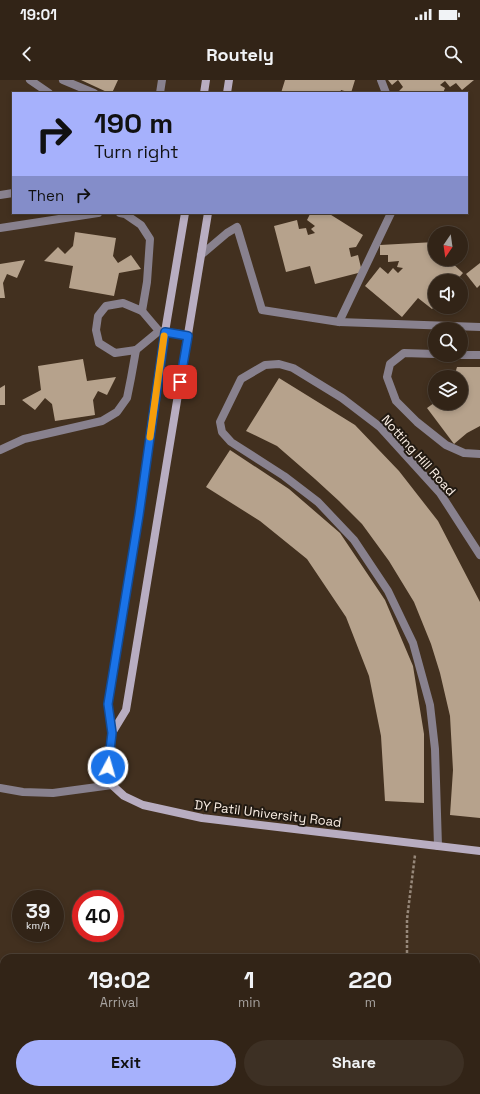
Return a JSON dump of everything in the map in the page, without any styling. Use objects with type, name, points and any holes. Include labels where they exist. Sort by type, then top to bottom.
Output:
[{"type":"street","points":[[30,80],[48,92]]},
{"type":"street","points":[[63,80],[92,92]]},
{"type":"street","points":[[160,92],[162,80]]},
{"type":"street","points":[[204,92],[206,80]]},
{"type":"street","points":[[227,92],[229,80]]},
{"type":"street","points":[[381,80],[386,92]]},
{"type":"street","points":[[0,195],[12,193]]},
{"type":"street","points":[[0,228],[91,214]]},
{"type":"street","points":[[125,214],[141,224],[150,239],[142,311]]},
{"type":"street","points":[[0,788],[23,792],[53,793],[112,785],[108,767],[112,733],[108,704],[139,515],[162,332],[185,214]]},
{"type":"street","points":[[112,733],[126,710],[208,214]]},
{"type":"street","points":[[339,322],[391,214]]},
{"type":"street","points":[[201,255],[227,233],[237,227],[262,310],[339,322],[480,327]]},
{"type":"street","points":[[162,332],[136,350],[115,352],[99,344],[96,330],[98,316],[106,306],[123,303],[142,311],[162,332],[188,336]]},
{"type":"street","points":[[0,450],[24,439],[102,421],[117,412],[127,398],[136,350]]},
{"type":"street","points":[[428,354],[404,353],[390,364],[387,377],[396,401],[417,422],[446,445],[464,453],[480,454]]},
{"type":"street","points":[[468,355],[480,355]]},
{"type":"street","name":"Notting Hill Road","points":[[438,846],[435,749],[430,705],[413,642],[388,591],[354,540],[318,502],[284,476],[231,442],[222,432],[220,422],[240,380],[265,365],[279,364],[293,368],[342,398],[380,427],[440,493],[480,555]]},
{"type":"street","name":"DY Patil University Road","points":[[112,785],[124,796],[143,805],[202,818],[480,851]]},
{"type":"path","points":[[407,954],[407,919],[416,843]]},
{"type":"building","points":[[81,80],[118,80],[112,92],[107,92]]},
{"type":"building","points":[[285,80],[355,80],[351,92],[341,90],[340,92],[281,92]]},
{"type":"building","points":[[388,80],[398,80],[392,85]]},
{"type":"building","points":[[398,80],[474,80],[462,90],[456,83],[450,87],[445,81],[440,85],[445,88],[443,92],[398,92],[403,87]]},
{"type":"building","points":[[310,214],[330,214],[363,235],[356,247],[349,248],[351,257],[358,255],[362,272],[315,284],[310,266],[286,272],[274,226],[297,220],[299,229],[306,228],[308,235],[315,233],[311,229],[315,226],[307,220]]},
{"type":"building","points":[[75,232],[116,238],[113,256],[118,263],[131,255],[141,269],[119,273],[114,296],[69,288],[73,266],[44,261],[58,247],[65,254],[73,246]]},
{"type":"building","points":[[428,242],[428,266],[455,266],[463,273],[428,274],[428,306],[418,298],[402,317],[365,286],[380,267],[388,274],[393,268],[398,273],[403,268],[397,267],[399,261],[388,262],[388,255],[380,255],[380,245]]},
{"type":"building","points":[[25,260],[17,278],[7,274],[3,283],[5,298],[0,298],[0,264]]},
{"type":"building","points":[[480,263],[480,285],[477,288],[468,277],[468,274],[466,274]]},
{"type":"building","points":[[83,359],[87,381],[116,377],[107,395],[98,391],[93,400],[95,415],[55,421],[52,404],[45,398],[35,410],[22,400],[41,390],[38,366]]},
{"type":"building","points":[[457,367],[480,367],[480,426],[467,433],[454,444],[428,410],[468,410],[468,370],[456,370]]},
{"type":"building","points":[[279,378],[355,425],[399,471],[438,521],[480,602],[480,818],[450,815],[453,770],[450,716],[440,673],[431,644],[414,602],[389,561],[362,524],[339,501],[277,446],[246,431]]},
{"type":"building","points":[[5,385],[5,405],[0,405],[0,388]]},
{"type":"building","points":[[230,450],[289,489],[340,533],[385,600],[413,666],[424,734],[424,803],[385,801],[381,736],[369,676],[346,617],[307,559],[260,521],[206,487]]},
{"type":"slow traffic","points":[[150,437],[164,336]]},
{"type":"route","points":[[108,767],[112,733],[108,704],[139,515],[165,332],[188,336],[180,382]]}]
